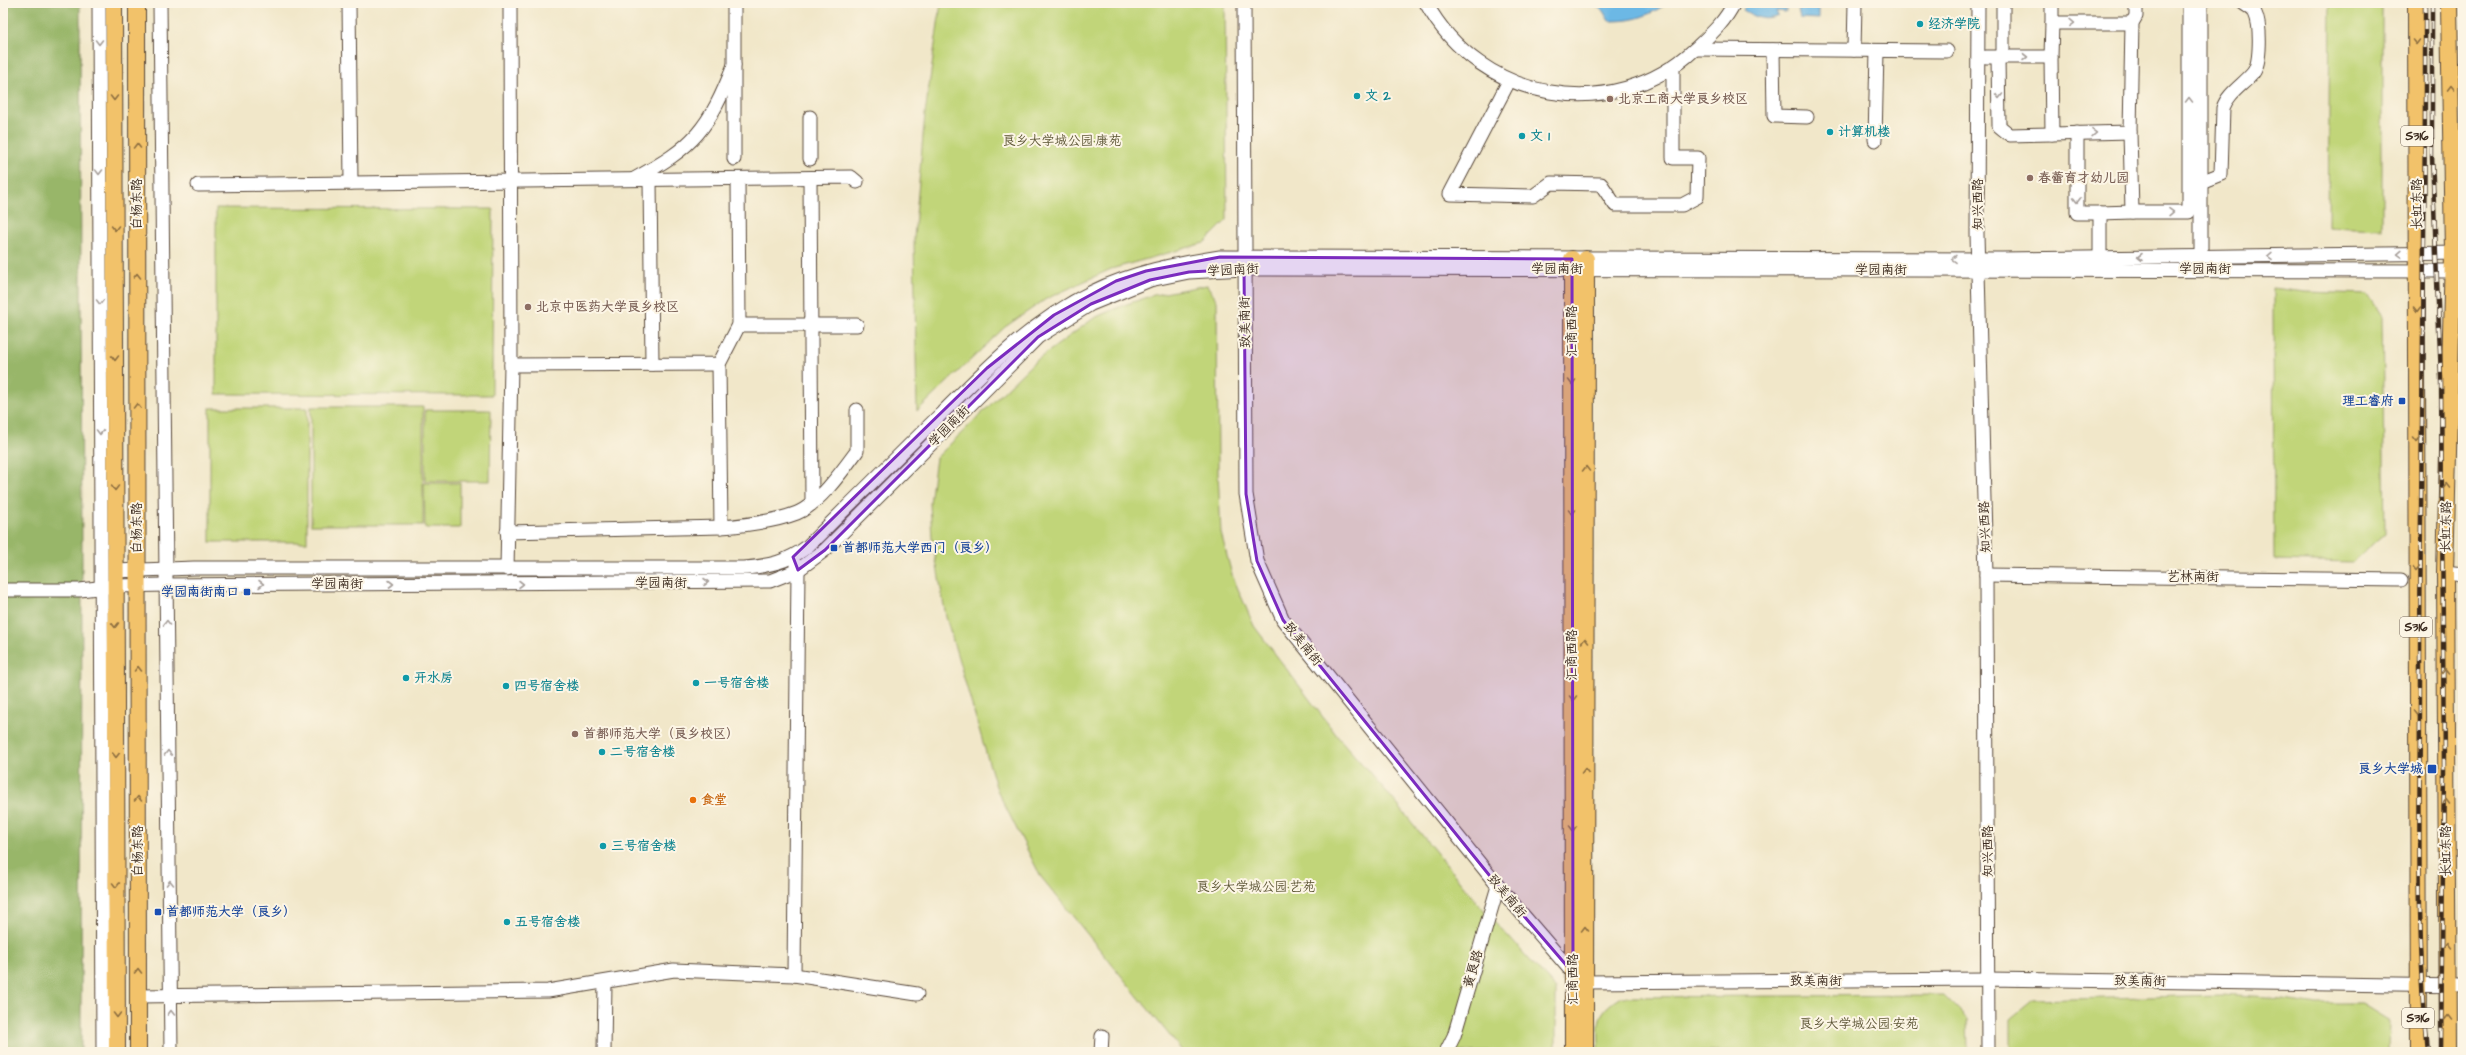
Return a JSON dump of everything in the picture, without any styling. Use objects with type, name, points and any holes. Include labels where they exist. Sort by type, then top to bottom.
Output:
[{"type":"main road","name":"白杨东路","points":[[114,3],[110,581],[117,1052]]},
{"type":"main road","name":"白杨东路","points":[[137,3],[138,1052]]},
{"type":"main road","name":"长虹东路","points":[[2416,3],[2419,1052]]},
{"type":"main road","name":"长虹东路","points":[[2448,1052],[2455,985],[2445,573],[2458,271],[2449,3]]},
{"type":"main road","name":"汇商西路","points":[[1579,264],[1579,978],[1585,1052]]},
{"type":"main road","name":"汇商西路","points":[[1573,1052],[1579,978]]},
{"type":"street","points":[[99,3],[110,581],[103,1052]]},
{"type":"street","points":[[160,3],[172,1052]]},
{"type":"street","points":[[349,3],[351,183]]},
{"type":"street","points":[[506,569],[511,365],[510,3]]},
{"type":"street","points":[[734,3],[734,160]]},
{"type":"street","name":"致美南街","points":[[1244,3],[1246,494],[1257,561],[1283,620],[1498,886],[1579,978],[1988,980],[2455,985]]},
{"type":"street","points":[[1426,3],[1440,26],[1476,61],[1509,81],[1542,91],[1573,96],[1603,94],[1645,83],[1673,68],[1717,29],[1734,3]]},
{"type":"street","points":[[1854,50],[1855,3]]},
{"type":"street","name":"知兴西路","points":[[1978,3],[1978,264],[1986,574],[1988,1052]]},
{"type":"street","points":[[2002,3],[1996,57],[1999,126],[2010,135],[2130,132]]},
{"type":"street","points":[[2052,3],[2052,134]]},
{"type":"street","points":[[2132,212],[2130,132],[2132,24],[2136,16],[2136,3]]},
{"type":"street","points":[[2200,3],[2201,257]]},
{"type":"street","points":[[2077,133],[2077,214],[2189,212],[2200,3]]},
{"type":"street","points":[[2201,182],[2221,174],[2223,108],[2225,101],[2254,72],[2258,64],[2259,27],[2254,12],[2243,3]]},
{"type":"street","points":[[2052,22],[2132,24]]},
{"type":"street","points":[[1696,49],[1947,51]]},
{"type":"street","points":[[1773,50],[1774,116],[1807,117]]},
{"type":"street","points":[[1876,140],[1877,51]]},
{"type":"street","points":[[1996,57],[2051,57]]},
{"type":"street","points":[[632,180],[675,155],[701,131],[719,103],[734,65]]},
{"type":"street","points":[[1509,81],[1450,194],[1533,196],[1551,183],[1601,184],[1616,205],[1682,205],[1697,197],[1698,158],[1673,158],[1673,68]]},
{"type":"street","points":[[810,118],[810,159]]},
{"type":"street","points":[[198,185],[851,177],[858,182]]},
{"type":"street","points":[[810,178],[812,502]]},
{"type":"street","points":[[721,527],[719,364],[739,324],[738,179]]},
{"type":"street","points":[[650,180],[652,364]]},
{"type":"street","points":[[2104,213],[2104,258]]},
{"type":"street","name":"学园南街","points":[[138,578],[166,585],[770,581],[798,570],[825,550],[1038,337],[1091,304],[1150,280],[1244,262],[1579,264],[1707,271],[1978,264],[2104,258],[2458,253]]},
{"type":"street","name":"学园南街","points":[[3,590],[80,590],[110,581],[138,578],[166,570],[744,568],[779,564],[793,557],[807,547],[987,368],[1018,340],[1049,317],[1092,292],[1146,271],[1220,257],[1244,262]]},
{"type":"street","name":"学园南街","points":[[1978,264],[2458,271]]},
{"type":"street","points":[[739,324],[858,324]]},
{"type":"street","points":[[511,365],[719,364]]},
{"type":"street","points":[[506,532],[721,527],[746,525],[798,512],[812,502],[858,451],[858,410]]},
{"type":"street","points":[[793,557],[798,570],[794,975]]},
{"type":"street","points":[[2445,573],[2463,575]]},
{"type":"street","name":"艺林南街","points":[[1986,574],[2401,580]]},
{"type":"street","name":"黄良路","points":[[1446,1052],[1454,1036],[1498,886]]},
{"type":"street","points":[[138,996],[548,991],[674,970],[794,975],[917,994]]},
{"type":"street","points":[[604,1052],[605,982]]},
{"type":"street","points":[[1101,1052],[1102,1036]]},
{"type":"highlighted area","points":[[1220,257],[1572,259],[1573,973],[1498,886],[1283,620],[1257,561],[1246,494],[1244,269],[1189,272],[1150,280],[1091,304],[1038,337],[825,550],[798,570],[793,557],[987,368],[1054,315],[1116,281],[1146,271]]},
{"type":"green space","points":[[3,3],[80,3],[82,560],[81,1052],[3,1052]]},
{"type":"green space","name":"良乡大学城公园·康苑","points":[[941,3],[1225,3],[1227,220],[1204,243],[1111,269],[1046,299],[1005,327],[917,411],[914,238],[925,114]]},
{"type":"green space","points":[[2330,3],[2382,3],[2382,229],[2328,227]]},
{"type":"green space","points":[[216,208],[493,209],[492,395],[216,394]]},
{"type":"green space","name":"良乡大学城公园·艺苑","points":[[1207,285],[1217,301],[1218,473],[1221,533],[1232,575],[1254,626],[1338,737],[1386,791],[1476,901],[1556,989],[1556,1052],[1183,1052],[1041,877],[997,790],[946,617],[932,538],[930,503],[936,458],[1033,363],[1094,318],[1124,305],[1154,295]]},
{"type":"green space","points":[[2273,288],[2305,292],[2368,294],[2382,316],[2385,534],[2353,562],[2274,560]]},
{"type":"green space","points":[[311,407],[423,407],[423,525],[311,525]]},
{"type":"green space","points":[[210,408],[307,408],[307,542],[210,542]]},
{"type":"green space","points":[[425,410],[491,410],[490,481],[425,481]]},
{"type":"green space","points":[[424,483],[460,483],[460,528],[425,528]]},
{"type":"green space","name":"良乡大学城公园·安苑","points":[[1944,995],[1967,1018],[1968,1052],[1599,1052],[1599,1027],[1602,1014],[1606,1008],[1621,997]]},
{"type":"green space","points":[[2222,995],[2283,999],[2318,1004],[2363,1004],[2389,1020],[2388,1052],[2010,1052],[2010,1019],[2033,1000]]},
{"type":"water","points":[[1593,3],[1668,3],[1647,15],[1633,19],[1609,21],[1603,11]]},
{"type":"water","points":[[1747,3],[1786,3],[1786,12],[1776,11],[1778,16],[1764,19],[1743,10]]},
{"type":"water","points":[[1802,3],[1819,3],[1819,19],[1800,18],[1798,9],[1802,9]]},
{"type":"railway","points":[[2425,3],[2425,175],[2419,825],[2420,916],[2424,1007],[2428,1052]]},
{"type":"railway","points":[[2432,3],[2432,156],[2441,378],[2444,768],[2441,1052]]},
{"type":"place","name":"经济学院","points":[[1920,24]]},
{"type":"place","name":"文 2","points":[[1357,96]]},
{"type":"place","name":"北京工商大学良乡校区","points":[[1610,99]]},
{"type":"place","name":"计算机楼","points":[[1830,132]]},
{"type":"place","name":"文 1","points":[[1522,136]]},
{"type":"place","name":"春蕾育才幼儿园","points":[[2030,178]]},
{"type":"place","name":"北京中医药大学良乡校区","points":[[528,307]]},
{"type":"place","name":"理工睿府","points":[[2402,401]]},
{"type":"place","name":"首都师范大学西门（良乡）","points":[[834,548]]},
{"type":"place","name":"学园南街南口","points":[[247,592]]},
{"type":"place","name":"开水房","points":[[406,678]]},
{"type":"place","name":"一号宿舍楼","points":[[696,683]]},
{"type":"place","name":"四号宿舍楼","points":[[506,686]]},
{"type":"place","name":"首都师范大学（良乡校区）","points":[[575,734]]},
{"type":"place","name":"二号宿舍楼","points":[[602,752]]},
{"type":"place","name":"良乡大学城","points":[[2432,769]]},
{"type":"place","name":"食堂","points":[[693,800]]},
{"type":"place","name":"三号宿舍楼","points":[[603,846]]},
{"type":"place","name":"首都师范大学（良乡）","points":[[158,912]]},
{"type":"place","name":"五号宿舍楼","points":[[507,922]]}]
